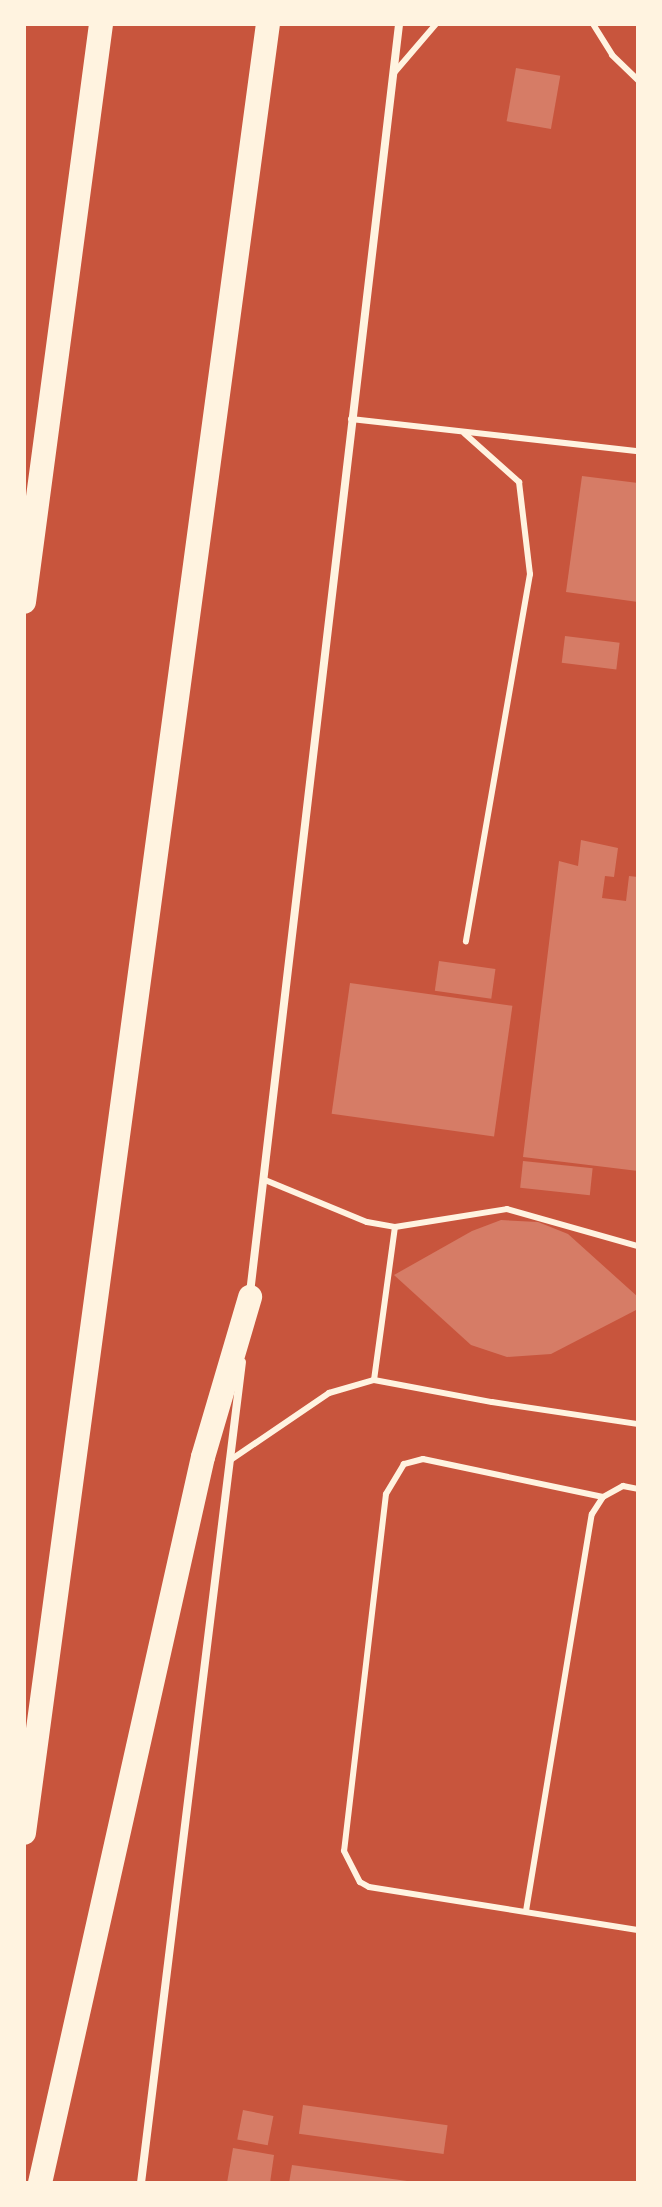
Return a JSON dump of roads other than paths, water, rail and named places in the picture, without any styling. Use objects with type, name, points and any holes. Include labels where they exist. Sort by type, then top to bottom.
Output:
[{"type":"highway","points":[[24,602],[101,24]]},
{"type":"highway","points":[[24,1833],[268,24]]},
{"type":"highway","points":[[40,2183],[203,1457],[250,1297]]},
{"type":"street","points":[[141,2183],[265,1180],[399,24]]},
{"type":"lane","points":[[392,76],[436,24]]},
{"type":"lane","points":[[593,24],[612,55],[638,80]]},
{"type":"lane","points":[[351,419],[638,451]]},
{"type":"lane","points":[[464,433],[519,482],[530,574],[466,941]]},
{"type":"lane","points":[[265,1180],[367,1222],[395,1227],[507,1209],[638,1246]]},
{"type":"lane","points":[[374,1380],[395,1227]]},
{"type":"lane","points":[[229,1461],[329,1393],[374,1380],[492,1402],[635,1423],[638,1415]]},
{"type":"lane","points":[[603,1497],[423,1459],[404,1464],[386,1494],[344,1851],[360,1882],[369,1887],[638,1930]]},
{"type":"lane","points":[[526,1911],[592,1514],[603,1497],[623,1486],[638,1489]]}]
